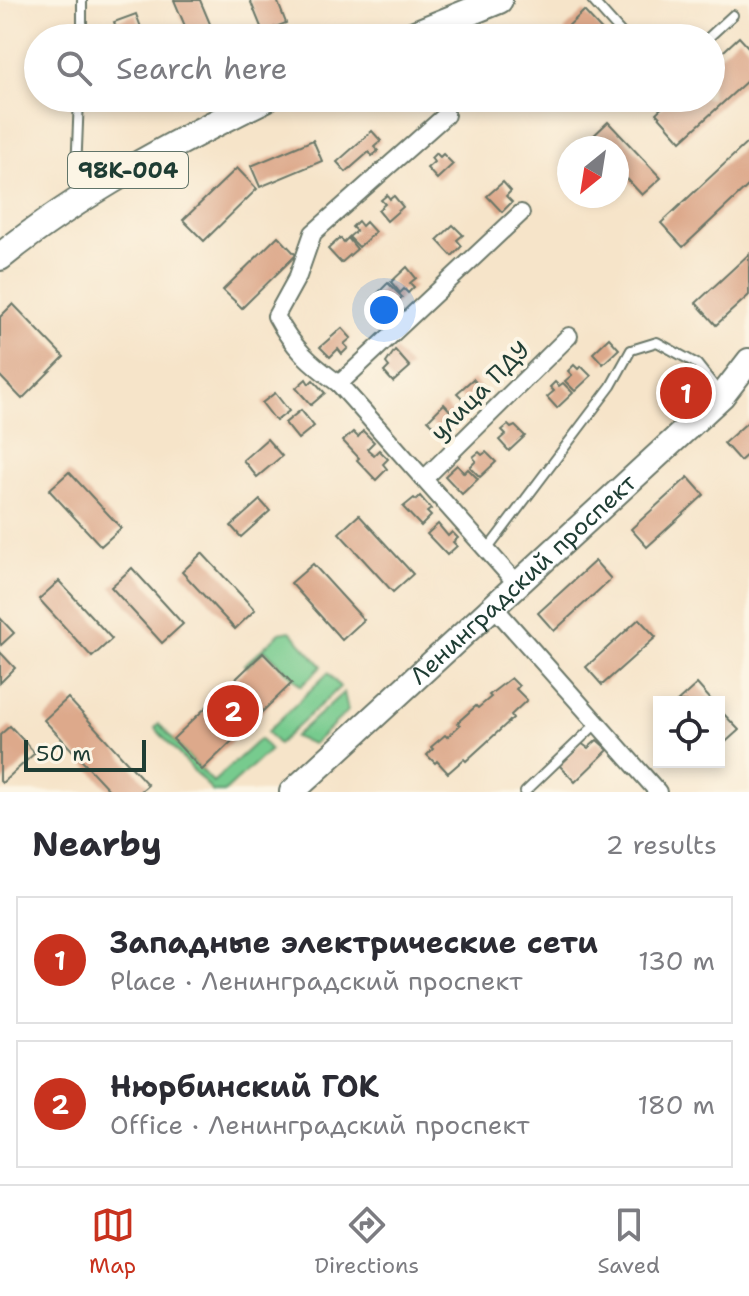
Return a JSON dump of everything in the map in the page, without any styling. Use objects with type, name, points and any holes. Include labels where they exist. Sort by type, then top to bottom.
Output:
[{"type":"main road","points":[[440,24],[499,0]]},
{"type":"main road","name":"98К-004","points":[[0,257],[75,202],[178,142],[238,112]]},
{"type":"main road","name":"Ленинградский проспект","points":[[292,792],[722,396],[749,361]]},
{"type":"street","name":"улица ПДУ","points":[[446,115],[313,233],[298,276],[276,316],[288,338],[306,360],[339,384],[517,584]]},
{"type":"street","points":[[339,384],[521,213]]},
{"type":"street","name":"улица ПДУ","points":[[424,479],[569,336]]},
{"type":"street","points":[[493,606],[653,790]]},
{"type":"lane","points":[[82,0],[82,24]]},
{"type":"lane","points":[[592,0],[613,24]]},
{"type":"lane","points":[[723,24],[733,15]]},
{"type":"lane","points":[[75,202],[78,112]]},
{"type":"lane","points":[[487,550],[611,386],[631,350],[657,342],[697,364],[722,396]]},
{"type":"lane","points":[[525,792],[597,723]]},
{"type":"green space","points":[[290,631],[322,666],[301,686],[265,650],[246,667],[244,665],[280,633]]},
{"type":"green space","points":[[328,673],[340,687],[278,744],[267,732]]},
{"type":"green space","points":[[344,692],[348,711],[313,744],[294,737]]},
{"type":"green space","points":[[159,724],[213,782],[260,739],[270,750],[224,792],[213,792],[155,728]]},
{"type":"building","points":[[174,0],[200,0],[210,24],[184,24]]},
{"type":"building","points":[[250,0],[277,0],[286,23],[260,24]]},
{"type":"building","points":[[584,11],[596,24],[570,24]]},
{"type":"building","points":[[136,14],[140,24],[115,24]]},
{"type":"building","points":[[739,37],[749,48],[749,79],[725,101],[725,50]]},
{"type":"building","points":[[657,112],[713,112],[681,141]]},
{"type":"building","points":[[608,122],[621,136],[593,136]]},
{"type":"building","points":[[372,131],[381,141],[374,147],[378,151],[372,156],[369,152],[346,172],[337,162]]},
{"type":"building","points":[[313,140],[322,161],[260,187],[251,166]]},
{"type":"building","points":[[749,141],[749,185],[683,247],[661,223]]},
{"type":"building","points":[[629,144],[661,178],[642,195],[629,181]]},
{"type":"building","points":[[436,153],[440,157],[443,154],[453,164],[437,179],[427,168],[434,162],[431,158]]},
{"type":"building","points":[[237,168],[257,189],[204,241],[183,220]]},
{"type":"building","points":[[503,182],[511,191],[506,196],[512,202],[502,212],[487,196]]},
{"type":"building","points":[[387,195],[390,199],[394,196],[403,207],[387,221],[378,210],[385,204],[381,200]]},
{"type":"building","points":[[358,221],[362,226],[366,222],[375,232],[359,247],[349,237],[356,231],[352,227]]},
{"type":"building","points":[[453,225],[463,235],[457,240],[462,246],[452,256],[437,240]]},
{"type":"building","points":[[278,236],[296,255],[242,308],[223,290]]},
{"type":"building","points":[[340,238],[344,242],[348,238],[357,249],[341,263],[328,249]]},
{"type":"building","points":[[749,254],[749,295],[716,325],[696,303]]},
{"type":"building","points":[[407,267],[416,278],[410,283],[414,287],[408,293],[404,289],[400,293],[391,282]]},
{"type":"building","points":[[388,283],[402,297],[386,313],[372,299]]},
{"type":"building","points":[[13,304],[64,357],[22,399],[0,376],[0,317]]},
{"type":"building","points":[[342,328],[351,338],[344,344],[348,348],[342,354],[338,349],[330,357],[320,347]]},
{"type":"building","points":[[609,338],[619,349],[603,364],[593,353]]},
{"type":"building","points":[[395,350],[410,367],[393,382],[384,372]]},
{"type":"building","points":[[574,365],[578,369],[581,366],[591,376],[575,391],[565,381],[572,375],[568,371]]},
{"type":"building","points":[[306,379],[309,384],[313,380],[325,393],[311,405],[296,388]]},
{"type":"building","points":[[473,379],[482,389],[476,395],[480,398],[474,404],[471,400],[467,403],[457,393]]},
{"type":"building","points":[[555,382],[559,386],[563,383],[573,393],[557,408],[547,397],[554,391],[550,387]]},
{"type":"building","points":[[275,393],[289,411],[276,421],[262,403]]},
{"type":"building","points":[[444,404],[454,415],[449,419],[453,423],[445,430],[441,426],[438,430],[428,420]]},
{"type":"building","points":[[301,410],[314,426],[298,439],[285,423]]},
{"type":"building","points":[[749,421],[749,453],[740,461],[724,443]]},
{"type":"building","points":[[508,425],[511,428],[515,426],[525,436],[509,451],[499,440],[506,434],[502,430]]},
{"type":"building","points":[[363,431],[374,442],[367,449],[374,455],[379,450],[388,459],[383,464],[387,469],[376,480],[343,441],[353,432],[358,437]]},
{"type":"building","points":[[267,439],[282,456],[257,477],[243,460]]},
{"type":"building","points":[[479,452],[482,455],[486,452],[496,462],[480,477],[470,467],[476,461],[473,457]]},
{"type":"building","points":[[457,465],[464,473],[468,469],[478,479],[462,494],[445,476]]},
{"type":"building","points":[[69,472],[121,528],[101,546],[49,490]]},
{"type":"building","points":[[688,477],[704,495],[647,547],[631,529]]},
{"type":"building","points":[[420,496],[431,509],[427,512],[431,516],[421,526],[403,507]]},
{"type":"building","points":[[260,500],[270,511],[241,537],[231,526]]},
{"type":"building","points":[[359,515],[413,574],[393,592],[339,533]]},
{"type":"building","points":[[438,524],[448,536],[452,532],[458,538],[453,542],[457,546],[447,555],[427,534]]},
{"type":"building","points":[[202,553],[255,610],[235,629],[182,572]]},
{"type":"building","points":[[595,561],[611,579],[554,631],[538,613]]},
{"type":"building","points":[[313,564],[364,620],[342,640],[291,583]]},
{"type":"building","points":[[132,568],[183,624],[162,643],[111,587]]},
{"type":"building","points":[[59,581],[112,639],[92,657],[39,599]]},
{"type":"building","points":[[0,618],[14,633],[1,645],[0,643]]},
{"type":"building","points":[[639,619],[656,637],[602,685],[586,667]]},
{"type":"building","points":[[0,652],[15,668],[0,683]]},
{"type":"building","points":[[263,653],[292,683],[202,770],[173,739]]},
{"type":"building","points":[[511,678],[519,686],[516,689],[527,700],[511,715],[513,718],[466,761],[464,759],[448,773],[437,761],[435,763],[427,755],[433,749],[431,747],[445,735],[447,737],[460,725],[457,723]]},
{"type":"building","points":[[697,684],[708,696],[684,696]]},
{"type":"building","points":[[68,698],[148,785],[140,792],[111,792],[44,720]]},
{"type":"building","points":[[725,715],[739,730],[725,743]]},
{"type":"building","points":[[10,726],[35,753],[2,783],[0,735]]},
{"type":"building","points":[[597,740],[608,750],[575,782],[559,765],[581,743],[588,748]]},
{"type":"place","name":"Западные электрические сети","points":[[686,393]]},
{"type":"place","name":"Нюрбинский ГОК","points":[[233,711]]}]
